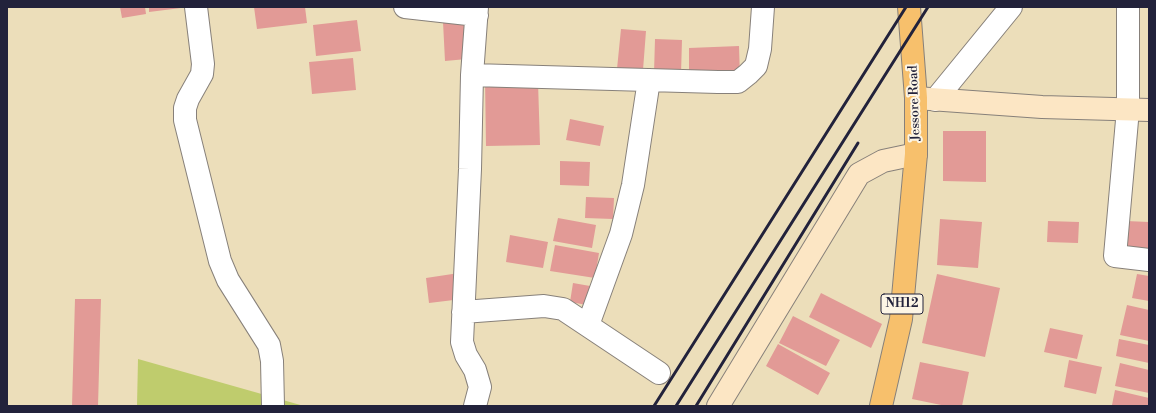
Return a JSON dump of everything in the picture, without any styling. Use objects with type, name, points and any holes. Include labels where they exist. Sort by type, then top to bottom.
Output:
[{"type":"highway","name":"Jessore Road","points":[[882,406],[901,319],[916,154],[926,99],[909,7]]},
{"type":"street","points":[[196,7],[203,64],[202,74],[188,99],[185,108],[185,120],[220,261],[228,280],[269,346],[272,361],[273,406]]},
{"type":"street","points":[[405,7],[477,11],[472,75],[470,169],[462,342],[466,355],[476,370],[480,387],[475,406]]},
{"type":"street","points":[[472,75],[738,82],[756,66],[760,49],[763,7]]},
{"type":"street","points":[[926,99],[1011,7]]},
{"type":"street","points":[[1128,7],[1138,109],[1115,256],[1149,260]]},
{"type":"street","points":[[588,325],[621,234],[632,192],[648,80]]},
{"type":"street","points":[[926,99],[1042,107],[1138,109]]},
{"type":"street","points":[[718,406],[859,174],[883,161],[916,154]]},
{"type":"street","points":[[463,312],[544,306],[563,309],[659,373]]},
{"type":"green space","points":[[138,359],[304,406],[137,406]]},
{"type":"building","points":[[120,7],[145,7],[146,14],[122,18]]},
{"type":"building","points":[[149,7],[181,7],[181,8],[149,12]]},
{"type":"building","points":[[254,7],[305,7],[307,23],[257,29]]},
{"type":"building","points":[[357,20],[361,51],[316,56],[313,25]]},
{"type":"building","points":[[464,21],[467,59],[445,61],[443,22]]},
{"type":"building","points":[[621,29],[646,31],[643,70],[617,69]]},
{"type":"building","points":[[655,39],[682,40],[681,74],[654,73]]},
{"type":"building","points":[[739,46],[740,77],[689,78],[689,48]]},
{"type":"building","points":[[353,58],[356,90],[312,94],[309,62]]},
{"type":"building","points":[[485,79],[538,82],[540,145],[486,146]]},
{"type":"building","points":[[570,119],[604,126],[600,146],[566,140]]},
{"type":"building","points":[[943,131],[986,131],[986,182],[943,181]]},
{"type":"building","points":[[560,161],[590,162],[589,186],[560,185]]},
{"type":"building","points":[[586,197],[614,198],[613,219],[585,218]]},
{"type":"building","points":[[558,218],[596,225],[592,248],[553,241]]},
{"type":"building","points":[[940,219],[982,222],[978,268],[937,265]]},
{"type":"building","points":[[1048,221],[1079,222],[1078,243],[1047,242]]},
{"type":"building","points":[[1126,221],[1149,222],[1149,251],[1125,251]]},
{"type":"building","points":[[510,235],[548,242],[543,268],[506,262]]},
{"type":"building","points":[[555,245],[599,253],[595,278],[550,271]]},
{"type":"building","points":[[459,273],[462,299],[429,303],[426,278]]},
{"type":"building","points":[[937,274],[1000,288],[985,357],[922,343]]},
{"type":"building","points":[[1137,274],[1149,276],[1149,301],[1132,298]]},
{"type":"building","points":[[573,283],[590,286],[587,305],[570,302]]},
{"type":"building","points":[[821,293],[882,324],[871,348],[809,317]]},
{"type":"building","points":[[75,299],[101,299],[98,406],[72,406]]},
{"type":"building","points":[[1127,305],[1149,310],[1149,341],[1120,335]]},
{"type":"building","points":[[793,316],[840,340],[826,366],[779,343]]},
{"type":"building","points":[[1050,328],[1083,335],[1077,359],[1044,352]]},
{"type":"building","points":[[1119,339],[1149,345],[1149,363],[1116,356]]},
{"type":"building","points":[[778,344],[830,373],[818,395],[766,366]]},
{"type":"building","points":[[1069,360],[1102,367],[1096,394],[1064,387]]},
{"type":"building","points":[[920,362],[969,372],[962,406],[946,406],[912,399]]},
{"type":"building","points":[[1120,363],[1149,370],[1149,393],[1115,386]]},
{"type":"building","points":[[1115,390],[1149,398],[1149,406],[1112,405]]},
{"type":"railway","points":[[654,406],[906,7]]},
{"type":"railway","points":[[676,406],[928,7]]},
{"type":"railway","points":[[696,406],[858,143]]}]
